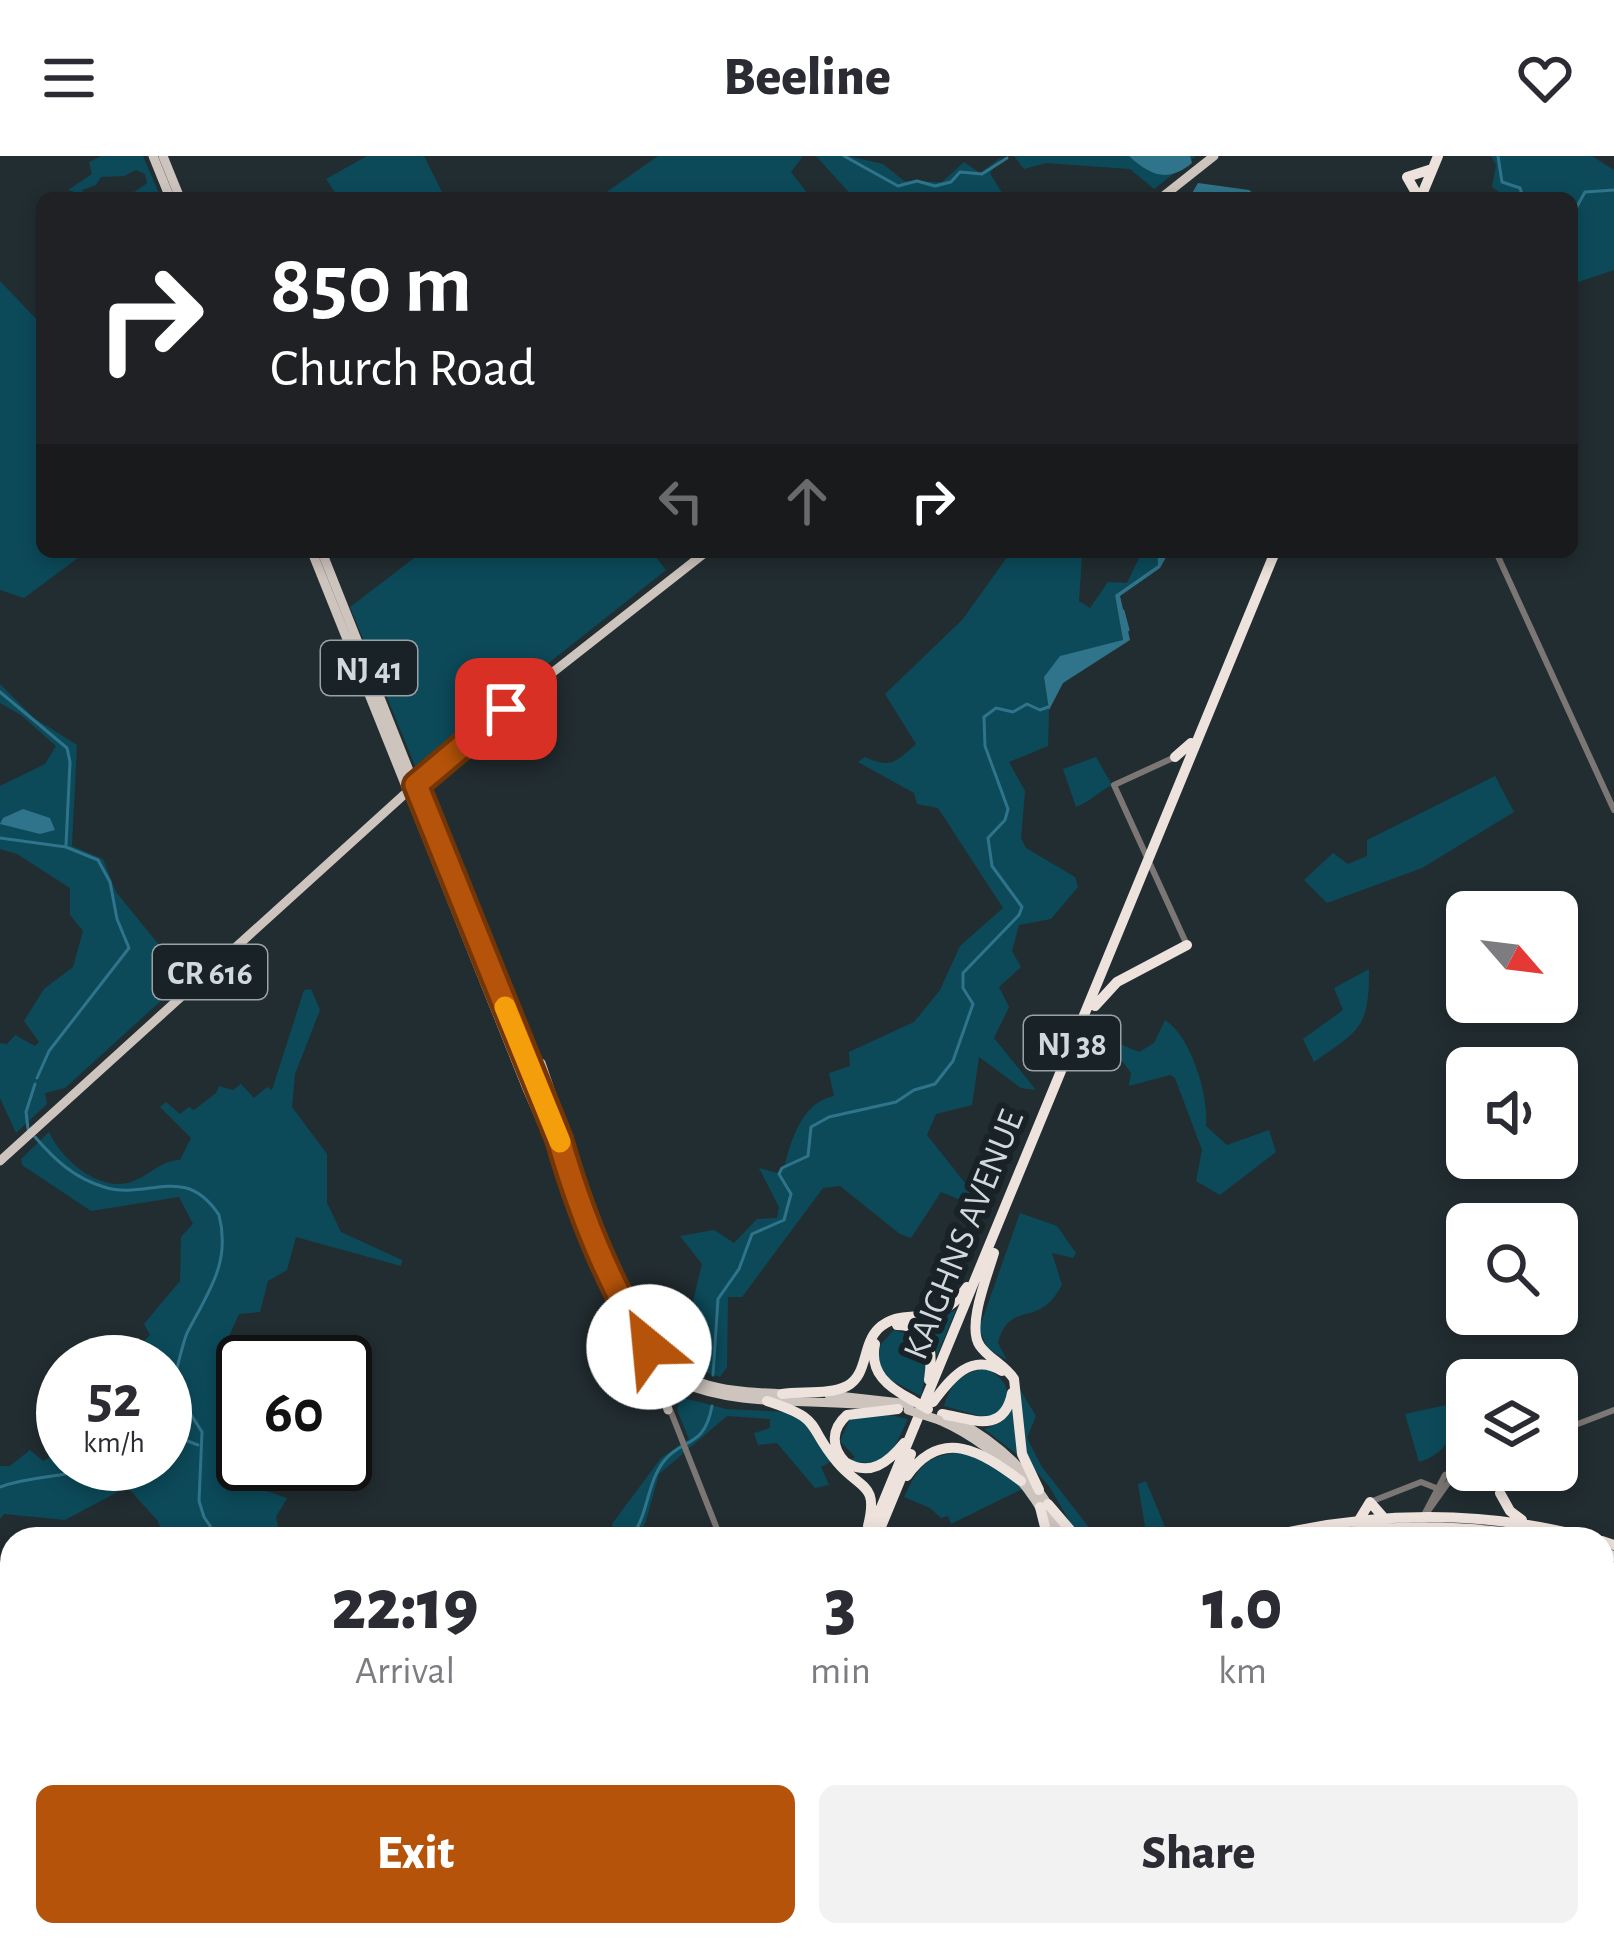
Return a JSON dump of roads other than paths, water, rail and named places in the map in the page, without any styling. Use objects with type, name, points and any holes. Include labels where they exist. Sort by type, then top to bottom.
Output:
[{"type":"highway","points":[[1424,192],[1441,156]]},
{"type":"highway","points":[[1425,192],[1441,156]]},
{"type":"highway","points":[[1418,192],[1407,178],[1432,169]]},
{"type":"highway","name":"KAIGHNS AVENUE","points":[[877,1527],[895,1494],[922,1408],[994,1253],[1205,720],[1275,558]]},
{"type":"highway","name":"KAIGHNS AVENUE","points":[[875,1527],[1276,558]]},
{"type":"highway","points":[[1175,757],[1189,746],[1205,720]]},
{"type":"highway","points":[[1095,1006],[1121,979],[1187,945]]},
{"type":"highway","points":[[994,1253],[974,1324],[975,1336],[981,1348],[1014,1379],[1021,1450],[1039,1490]]},
{"type":"highway","points":[[782,1394],[851,1384],[880,1327],[943,1312],[979,1269]]},
{"type":"highway","points":[[895,1326],[916,1328],[930,1344],[922,1408],[887,1384],[873,1362],[876,1341],[895,1326]]},
{"type":"highway","points":[[913,1431],[878,1466],[856,1468],[839,1456],[835,1433],[844,1417],[862,1410],[922,1408],[980,1423],[997,1419],[1011,1401],[1008,1379],[992,1366],[970,1366],[922,1408]]},
{"type":"highway","points":[[767,1401],[810,1419],[838,1464],[866,1487],[871,1527]]},
{"type":"highway","points":[[895,1494],[921,1459],[945,1448],[980,1454],[1021,1481]]},
{"type":"highway","points":[[1499,1493],[1510,1511],[1530,1525]]},
{"type":"highway","points":[[1360,1520],[1370,1502],[1384,1518]]},
{"type":"highway","points":[[1044,1505],[1052,1527]]},
{"type":"highway","points":[[1044,1505],[1066,1527]]},
{"type":"highway","points":[[1322,1527],[1384,1518],[1414,1527]]},
{"type":"highway","points":[[1455,1527],[1539,1527]]},
{"type":"main road","points":[[153,156],[168,192]]},
{"type":"main road","points":[[163,156],[177,192]]},
{"type":"main road","points":[[1169,192],[1214,156]]},
{"type":"main road","name":"NJ 41","points":[[315,558],[559,1139],[573,1187]]},
{"type":"main road","name":"NJ 41","points":[[324,558],[528,1091],[606,1270],[659,1359],[717,1391],[866,1397],[922,1408],[996,1445],[1039,1490],[1044,1505]]},
{"type":"main road","name":"CR 616","points":[[0,1161],[412,788],[698,558]]},
{"type":"main road","points":[[541,1063],[567,1124],[559,1139]]},
{"type":"main road","name":"NJ 41","points":[[606,1270],[626,1325],[657,1367],[675,1381],[767,1401],[922,1408],[982,1444],[1044,1505]]},
{"type":"main road","points":[[657,1367],[668,1410]]},
{"type":"main road","points":[[670,1398],[688,1387]]},
{"type":"street","points":[[1499,558],[1614,810]]},
{"type":"street","points":[[1175,757],[1114,785],[1187,945]]},
{"type":"street","points":[[675,1381],[668,1410],[716,1527]]},
{"type":"street","points":[[1578,1424],[1614,1410]]},
{"type":"street","points":[[1417,1527],[1446,1474]]},
{"type":"street","points":[[1370,1502],[1423,1482],[1436,1488]]},
{"type":"street","points":[[1418,1527],[1446,1487]]},
{"type":"waterway","points":[[844,156],[898,186],[951,182],[960,172],[982,174],[1007,158]]},
{"type":"waterway","points":[[1498,156],[1502,182],[1521,192]]},
{"type":"waterway","points":[[1578,205],[1585,192],[1614,190]]},
{"type":"waterway","points":[[1123,611],[1128,630]]},
{"type":"waterway","points":[[0,692],[67,748],[66,845]]},
{"type":"waterway","points":[[713,1375],[718,1299],[739,1269],[752,1234],[784,1220],[791,1194],[779,1174],[808,1156],[811,1127],[829,1117],[896,1102],[935,1084],[953,1061],[973,1004],[963,988],[963,973],[1022,907],[992,866],[988,838],[1005,820],[1008,809],[985,746],[984,717],[996,708],[1013,712],[1027,704],[1040,710],[1048,707]]},
{"type":"waterway","points":[[0,838],[66,847],[98,860],[110,882],[129,948],[49,1051],[37,1078]]},
{"type":"waterway","points":[[28,1129],[26,1112],[35,1084]]},
{"type":"waterway","points":[[35,1137],[83,1179],[120,1190],[165,1186],[192,1190],[219,1215],[220,1262],[186,1335],[173,1386],[202,1432],[199,1501],[211,1527]]},
{"type":"waterway","points":[[637,1527],[658,1470],[704,1429],[712,1406]]},
{"type":"waterway","points":[[192,1443],[198,1445]]},
{"type":"waterway","points":[[0,1487],[36,1479]]}]
